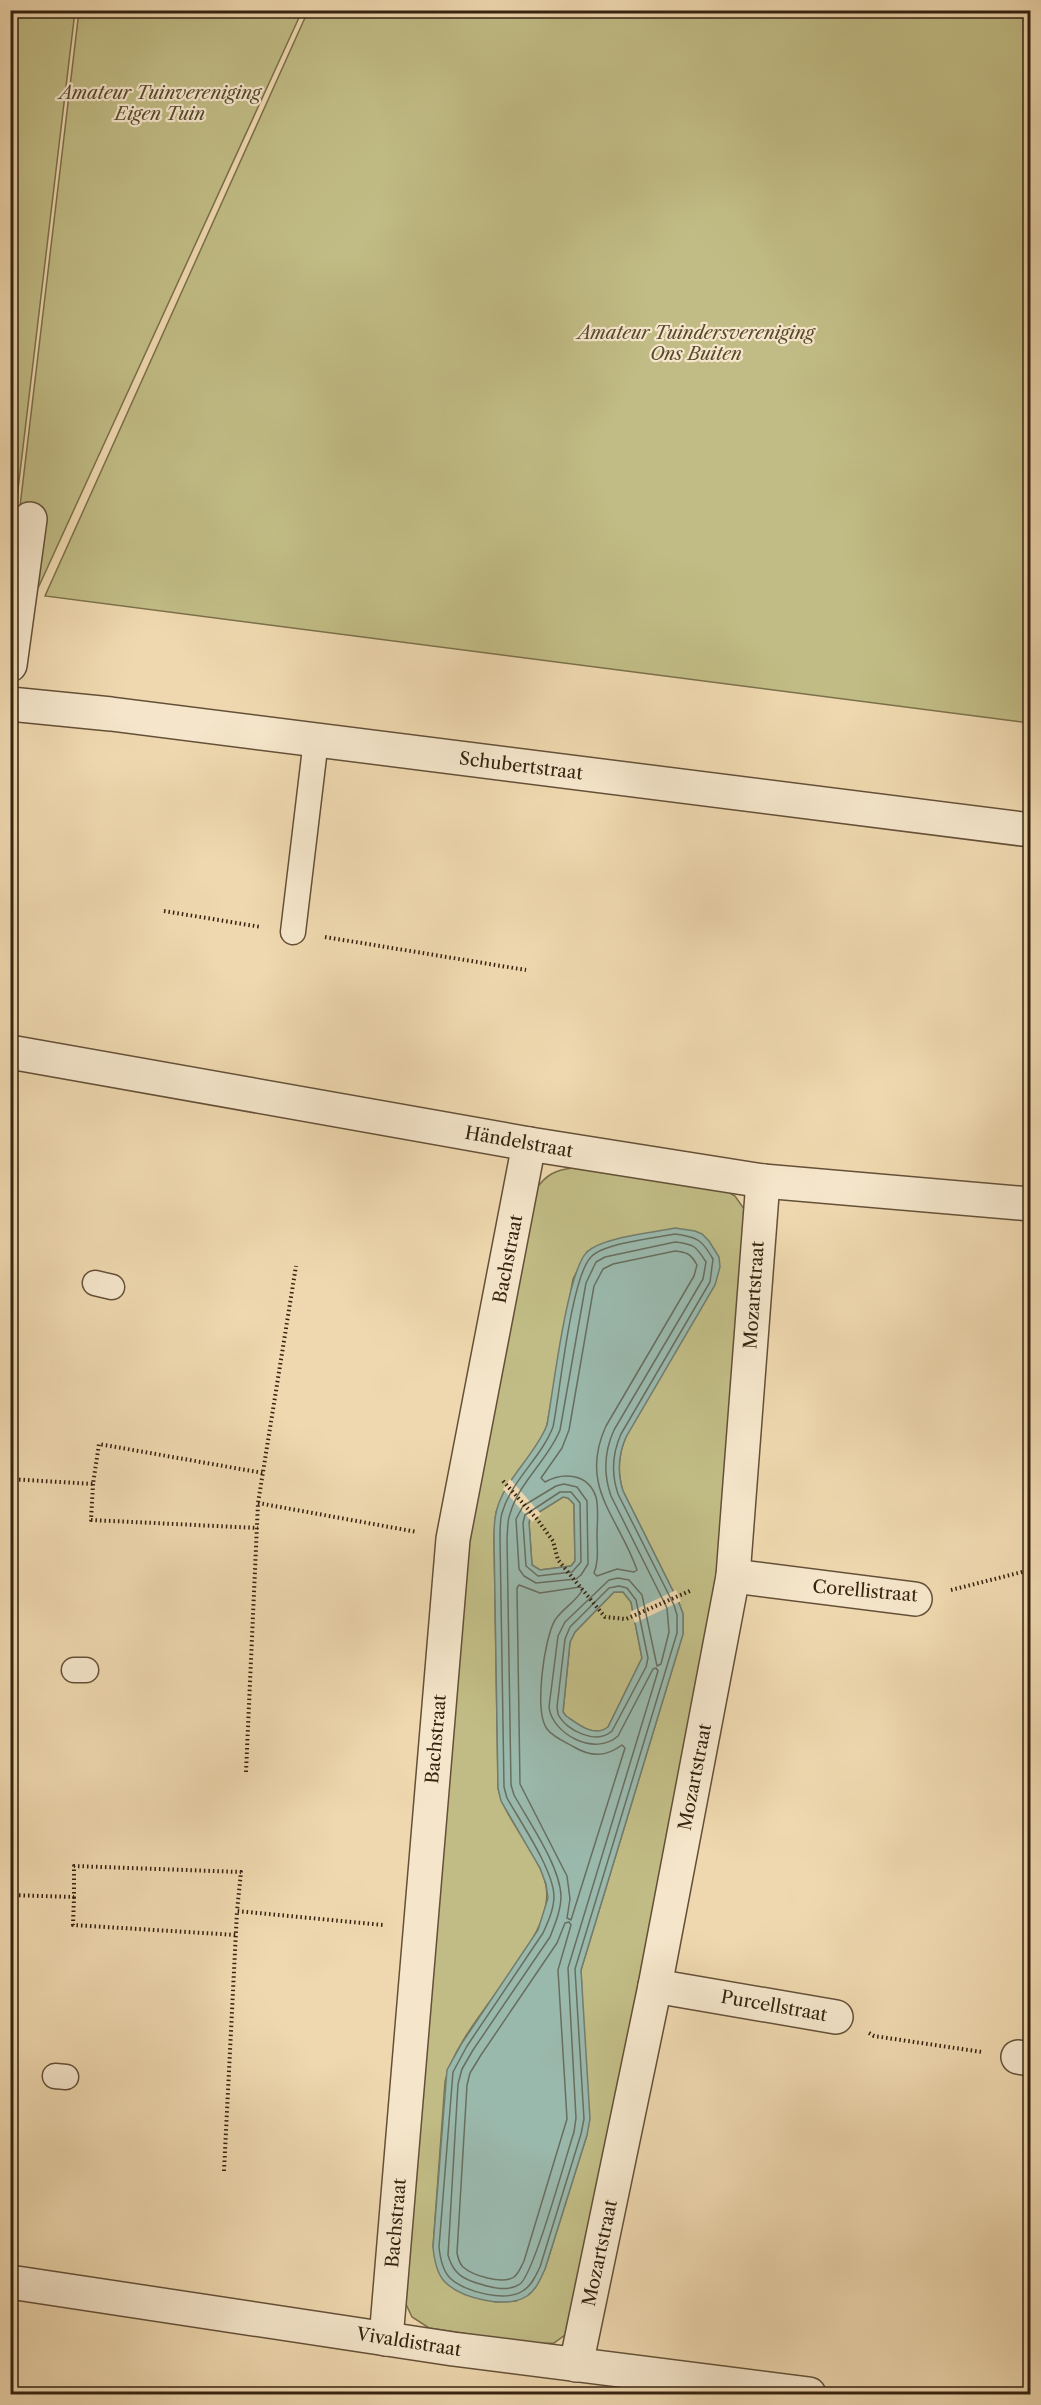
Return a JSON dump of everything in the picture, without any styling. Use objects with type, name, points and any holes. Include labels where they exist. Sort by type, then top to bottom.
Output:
[{"type":"street","points":[[10,665],[30,519]]},
{"type":"street","name":"Schubertstraat","points":[[10,704],[1030,830]]},
{"type":"street","name":"Händelstraat","points":[[10,1052],[530,1144],[763,1181],[1030,1204]]},
{"type":"street","name":"Bachstraat","points":[[386,2339],[453,1539],[530,1144]]},
{"type":"street","name":"Mozartstraat","points":[[576,2365],[655,1986],[733,1576],[763,1181]]},
{"type":"street","name":"Corellistraat","points":[[733,1576],[915,1599]]},
{"type":"street","name":"Purcellstraat","points":[[655,1986],[836,2017]]},
{"type":"street","name":"Vivaldistraat","points":[[10,2282],[386,2339],[809,2394]]},
{"type":"lane","points":[[293,932],[316,740]]},
{"type":"path","points":[[164,911],[526,970]]},
{"type":"path","points":[[246,1772],[258,1503],[296,1266]]},
{"type":"path","points":[[258,1528],[91,1520],[93,1484],[99,1444],[263,1473]]},
{"type":"path","points":[[10,1479],[93,1484]]},
{"type":"path","points":[[504,1481],[553,1541],[558,1560],[605,1617],[626,1619],[681,1594]]},
{"type":"path","points":[[258,1503],[453,1539]]},
{"type":"path","name":"Corellistraat","points":[[915,1599],[1030,1570]]},
{"type":"path","points":[[224,2171],[241,1872],[74,1866],[73,1925],[236,1935]]},
{"type":"path","points":[[10,1895],[74,1898]]},
{"type":"path","points":[[237,1911],[420,1928]]},
{"type":"path","name":"Purcellstraat","points":[[836,2017],[874,2036],[1024,2058]]},
{"type":"green space","points":[[11,11],[75,11],[11,548]]},
{"type":"green space","name":"Amateur Tuinvereniging Eigen Tuin","points":[[79,11],[302,11],[34,597],[11,582]]},
{"type":"green space","name":"Amateur Tuindersvereniging Ons Buiten","points":[[308,11],[1030,11],[1030,723],[45,596]]},
{"type":"green space","points":[[566,1169],[721,1188],[735,1196],[747,1213],[717,1592],[569,2332],[554,2343],[533,2344],[429,2328],[412,2317],[404,2300],[467,1542],[536,1189],[551,1174]],"holes":[[[587,1252],[626,1437],[619,1464],[623,1491],[679,1603],[683,1614],[683,1634],[581,1970],[587,2135],[545,2269],[535,2288],[516,2301],[496,2302],[466,2294],[433,2247],[445,2082],[453,2059],[467,2034],[522,1957],[536,1932],[545,1908],[546,1886],[543,1874],[508,1813],[498,1788],[494,1537],[496,1512],[543,1436],[547,1425],[573,1279]]]},
{"type":"green space","points":[[563,1497],[568,1498],[574,1504],[575,1561],[571,1566],[540,1570],[532,1565],[529,1523],[531,1517]]},
{"type":"green space","points":[[614,1592],[623,1592],[631,1602],[642,1658],[608,1727],[597,1731],[586,1729],[563,1712],[570,1642],[575,1632]]},
{"type":"water","points":[[675,1228],[702,1234],[719,1257],[720,1267],[715,1285],[626,1437],[621,1450],[619,1470],[623,1491],[679,1603],[683,1614],[683,1634],[581,1970],[590,2119],[587,2135],[545,2269],[538,2284],[527,2296],[518,2300],[497,2302],[485,2300],[462,2293],[445,2282],[434,2256],[447,2070],[462,2043],[538,1930],[548,1898],[540,1868],[501,1801],[498,1788],[495,1516],[505,1490],[535,1447],[547,1425],[567,1306],[573,1282],[587,1252],[604,1243],[628,1236]],"holes":[[[563,1497],[568,1498],[574,1504],[575,1561],[571,1566],[540,1570],[532,1565],[529,1522],[531,1517]],[[614,1592],[623,1592],[631,1602],[642,1658],[608,1727],[597,1731],[586,1729],[563,1712],[570,1642],[575,1632]]]},
{"type":"pier","points":[[510,1479],[541,1514],[532,1522],[503,1489]]},
{"type":"pier","points":[[676,1590],[681,1601],[635,1623],[630,1612]]}]
